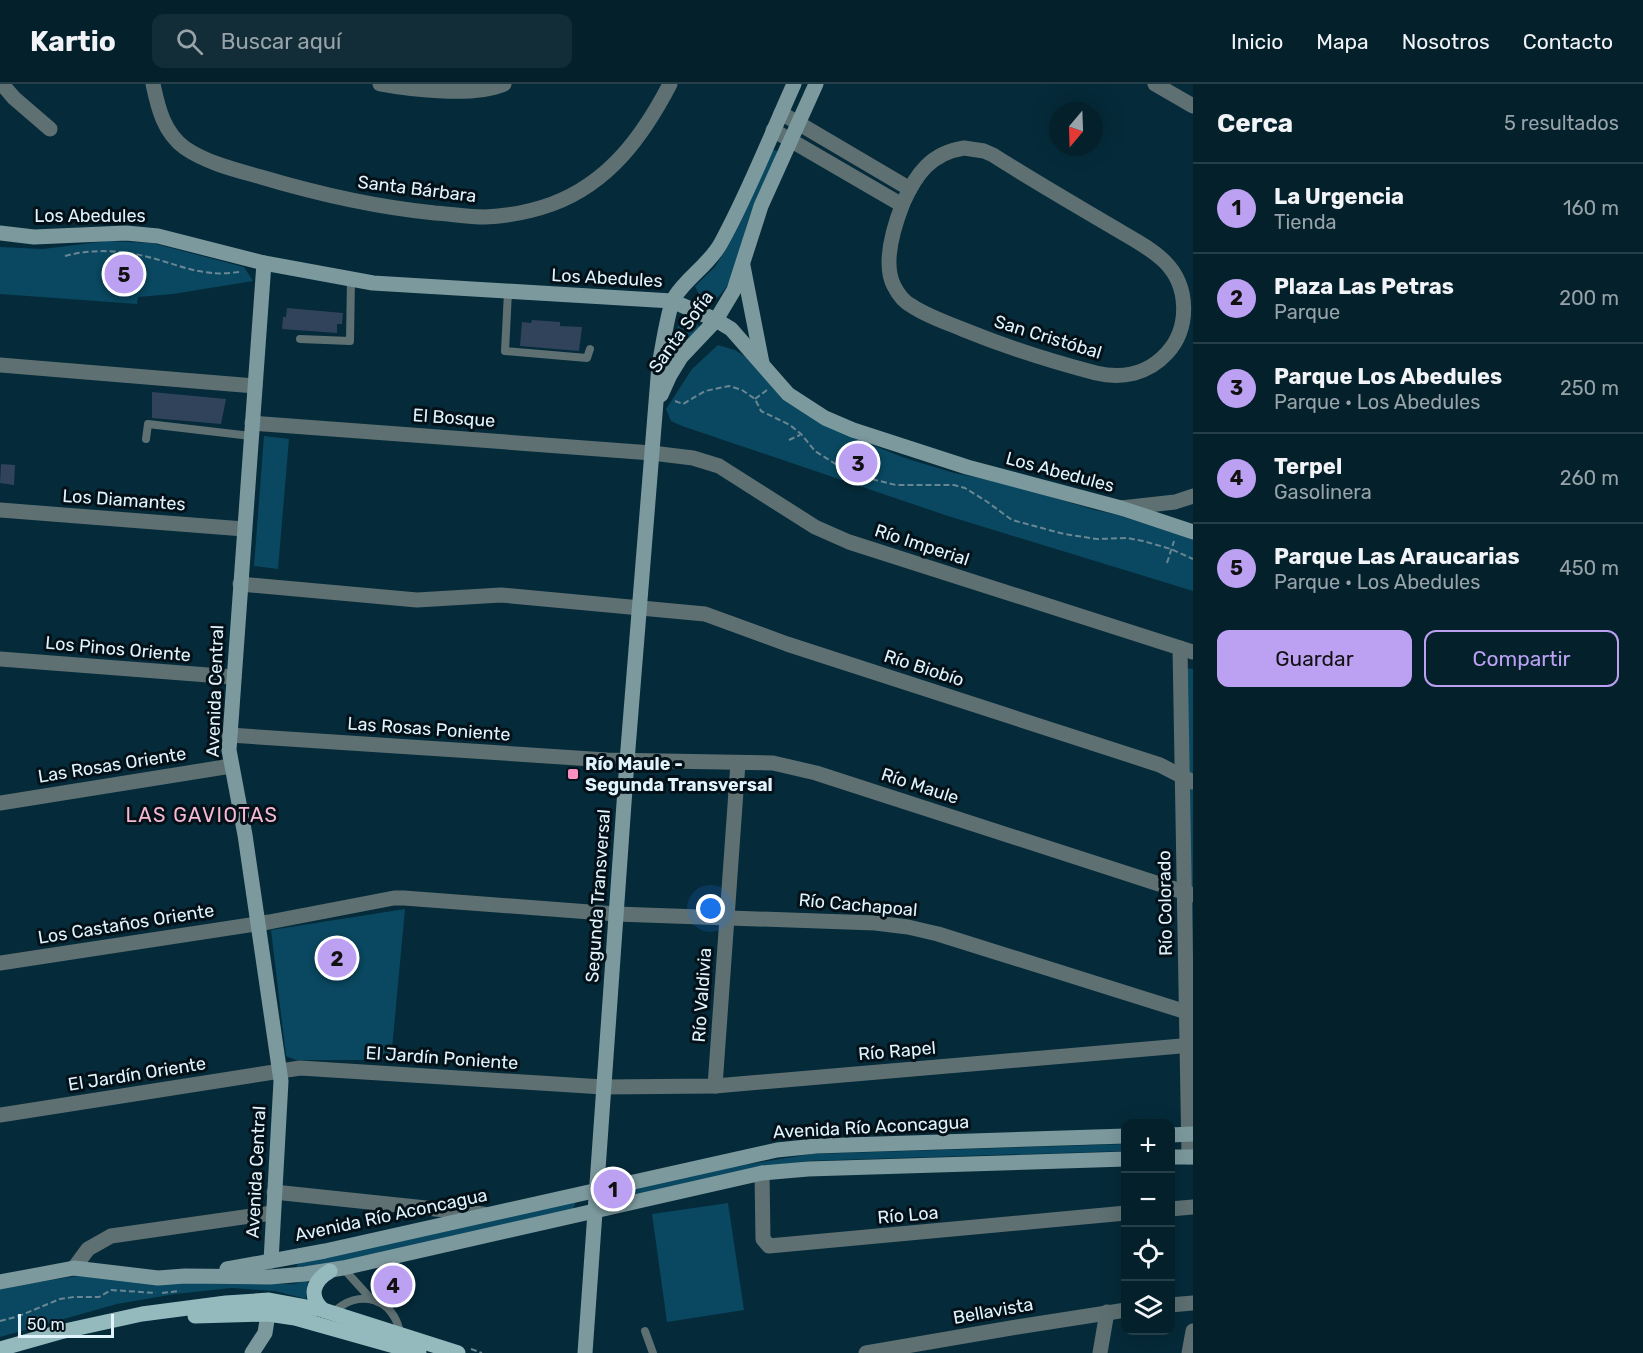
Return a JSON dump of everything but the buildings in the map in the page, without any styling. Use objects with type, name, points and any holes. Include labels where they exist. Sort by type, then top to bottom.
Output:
[{"type":"main road","points":[[328,1312],[317,1304],[313,1292],[318,1280],[337,1269]]},
{"type":"main road","points":[[0,1350],[70,1330],[142,1314],[215,1304],[328,1312],[458,1353]]},
{"type":"main road","points":[[268,1307],[419,1353]]},
{"type":"street","points":[[2,84],[14,98],[50,129]]},
{"type":"street","name":"Santa Bárbara","points":[[153,84],[162,117],[170,133],[185,148],[204,158],[297,188],[342,199],[413,211],[482,217],[518,214],[537,209],[562,200],[587,187],[602,176],[629,149],[641,134],[670,84]]},
{"type":"street","points":[[380,84],[452,91],[494,88],[504,84]]},
{"type":"street","name":"Santa Sofía","points":[[656,406],[659,365],[672,301],[683,285],[717,251],[794,84]]},
{"type":"street","name":"Santa Sofía","points":[[656,406],[664,386],[681,357],[716,320],[734,290],[760,206],[816,84]]},
{"type":"street","points":[[1155,84],[1193,106]]},
{"type":"street","points":[[781,113],[910,189]]},
{"type":"street","points":[[773,130],[902,205]]},
{"type":"street","name":"San Cristóbal","points":[[964,148],[993,155],[1139,243],[1165,262],[1182,291],[1184,313],[1179,334],[1167,353],[1150,367],[1130,375],[1107,376],[1020,351],[933,316],[905,301],[898,294],[890,276],[888,267],[890,248],[902,205],[927,163],[944,153],[964,148]]},
{"type":"street","name":"Los Abedules","points":[[0,233],[34,237],[126,233],[158,236],[264,263],[374,283],[672,301],[731,329],[788,394],[825,417],[853,430],[967,467],[1121,508],[1186,529]]},
{"type":"street","name":"Avenida Central","points":[[264,263],[229,735],[231,766],[258,922],[281,1081],[272,1213],[271,1269]]},
{"type":"street","points":[[742,264],[762,363]]},
{"type":"street","points":[[0,365],[255,386]]},
{"type":"street","name":"Segunda Transversal","points":[[585,1353],[627,761],[656,406]]},
{"type":"street","name":"El Bosque","points":[[252,430],[652,453]]},
{"type":"street","name":"Río Imperial","points":[[652,453],[693,458],[719,466],[815,527],[849,542],[1187,650]]},
{"type":"street","points":[[1121,508],[1175,502],[1193,496]]},
{"type":"street","name":"Los Diamantes","points":[[0,510],[244,530]]},
{"type":"street","name":"Río Biobío","points":[[240,584],[417,600],[501,595],[639,606],[705,614],[787,644],[1160,765],[1187,779]]},
{"type":"street","name":"Río Colorado","points":[[1187,650],[1191,1157]]},
{"type":"street","name":"Los Pinos Oriente","points":[[0,659],[234,677]]},
{"type":"street","name":"Las Rosas Poniente","points":[[229,735],[627,761]]},
{"type":"street","name":"Río Maule","points":[[627,761],[773,763],[816,773],[1188,893]]},
{"type":"street","name":"Río Valdivia","points":[[715,1086],[738,763]]},
{"type":"street","name":"Las Rosas Oriente","points":[[0,803],[231,766]]},
{"type":"street","name":"Los Castaños Oriente","points":[[0,963],[394,898],[616,914]]},
{"type":"street","name":"Río Cachapoal","points":[[616,914],[727,916],[874,923],[908,927],[1190,1013]]},
{"type":"street","name":"Río Rapel","points":[[603,1088],[715,1086],[1190,1045]]},
{"type":"street","name":"El Jardín Poniente","points":[[279,1071],[300,1068],[603,1088]]},
{"type":"street","name":"El Jardín Oriente","points":[[0,1115],[279,1071]]},
{"type":"street","points":[[1175,1135],[1191,1134]]},
{"type":"street","name":"Avenida Río Aconcagua","points":[[271,1269],[489,1215],[777,1149],[827,1145],[1121,1136]]},
{"type":"street","points":[[1175,1158],[1191,1157]]},
{"type":"street","points":[[0,1282],[74,1268],[185,1283],[271,1269],[337,1269],[762,1173],[808,1169],[1121,1159]]},
{"type":"street","name":"Río Loa","points":[[762,1173],[763,1239],[769,1246],[1121,1214]]},
{"type":"street","points":[[274,1192],[489,1215]]},
{"type":"street","points":[[1175,1209],[1193,1207]]},
{"type":"street","points":[[74,1268],[88,1249],[111,1236],[272,1213]]},
{"type":"street","points":[[1175,1305],[1193,1303]]},
{"type":"street","points":[[252,1353],[265,1333],[268,1307]]},
{"type":"street","name":"Bellavista","points":[[866,1353],[1121,1310]]},
{"type":"street","points":[[1100,1353],[1107,1312]]},
{"type":"street","points":[[1189,1353],[1193,1331]]},
{"type":"lane","points":[[300,339],[350,341],[351,279]]},
{"type":"lane","points":[[508,292],[505,351],[587,358],[590,349]]},
{"type":"lane","points":[[146,439],[148,424],[252,430]]},
{"type":"lane","points":[[375,1301],[392,1257]]},
{"type":"lane","points":[[337,1269],[394,1315],[401,1335]]},
{"type":"lane","points":[[328,1312],[350,1301],[375,1301]]},
{"type":"lane","points":[[645,1330],[653,1353]]},
{"type":"path","points":[[65,256],[94,251],[142,255],[185,268],[213,273],[239,272],[264,263]]},
{"type":"path","points":[[664,386],[676,402],[683,404],[705,391],[719,387],[729,386],[742,390],[754,399],[761,411],[790,425],[801,434],[815,451],[837,465],[863,477],[896,485],[954,485],[972,492],[1012,520],[1064,534],[1127,538],[1171,549],[1193,559]]},
{"type":"path","points":[[789,440],[801,434]]},
{"type":"path","points":[[1167,563],[1171,549],[1186,529]]},
{"type":"path","points":[[0,1321],[19,1316],[60,1299],[99,1297],[111,1290],[168,1293],[185,1283]]},
{"type":"shaded area","points":[[772,149],[779,152],[751,212],[734,273],[722,293],[713,301],[699,295],[695,286],[715,267],[731,241]]},
{"type":"shaded area","points":[[107,241],[152,243],[244,267],[253,281],[173,294],[138,297],[137,304],[0,294],[0,247],[43,249]]},
{"type":"shaded area","points":[[690,317],[700,327],[669,361],[665,362],[670,342],[681,320]]},
{"type":"shaded area","points":[[718,345],[735,350],[752,361],[781,398],[850,436],[905,458],[954,473],[1004,483],[1193,539],[1193,591],[948,516],[671,421],[666,409],[692,369]]},
{"type":"shaded area","points":[[264,436],[289,439],[278,569],[254,566]]},
{"type":"shaded area","points":[[1186,668],[1193,669],[1193,1122]]},
{"type":"shaded area","points":[[405,909],[391,1060],[296,1060],[286,1056],[271,930]]},
{"type":"shaded area","points":[[1121,1144],[1121,1151],[806,1161],[757,1168],[607,1204],[610,1193],[732,1167],[811,1154]]},
{"type":"shaded area","points":[[576,1202],[573,1209],[325,1267],[299,1268],[296,1266],[303,1259]]},
{"type":"shaded area","points":[[728,1203],[744,1310],[667,1322],[652,1214]]},
{"type":"shaded area","points":[[84,1275],[268,1284],[294,1284],[308,1280],[306,1299],[275,1291],[232,1288],[175,1294],[117,1304],[0,1337],[0,1288]]},
{"type":"place","name":"Parque Las Araucarias","points":[[124,274]]},
{"type":"place","name":"Parque Los Abedules","points":[[858,463]]},
{"type":"place","name":"Río Maule - Segunda Transversal","points":[[573,774]]},
{"type":"place","name":"Plaza Las Petras","points":[[337,958]]},
{"type":"place","name":"La Urgencia","points":[[613,1189]]},
{"type":"place","name":"Terpel","points":[[393,1285]]},
{"type":"district","name":"LAS GAVIOTAS","points":[[202,815]]}]
